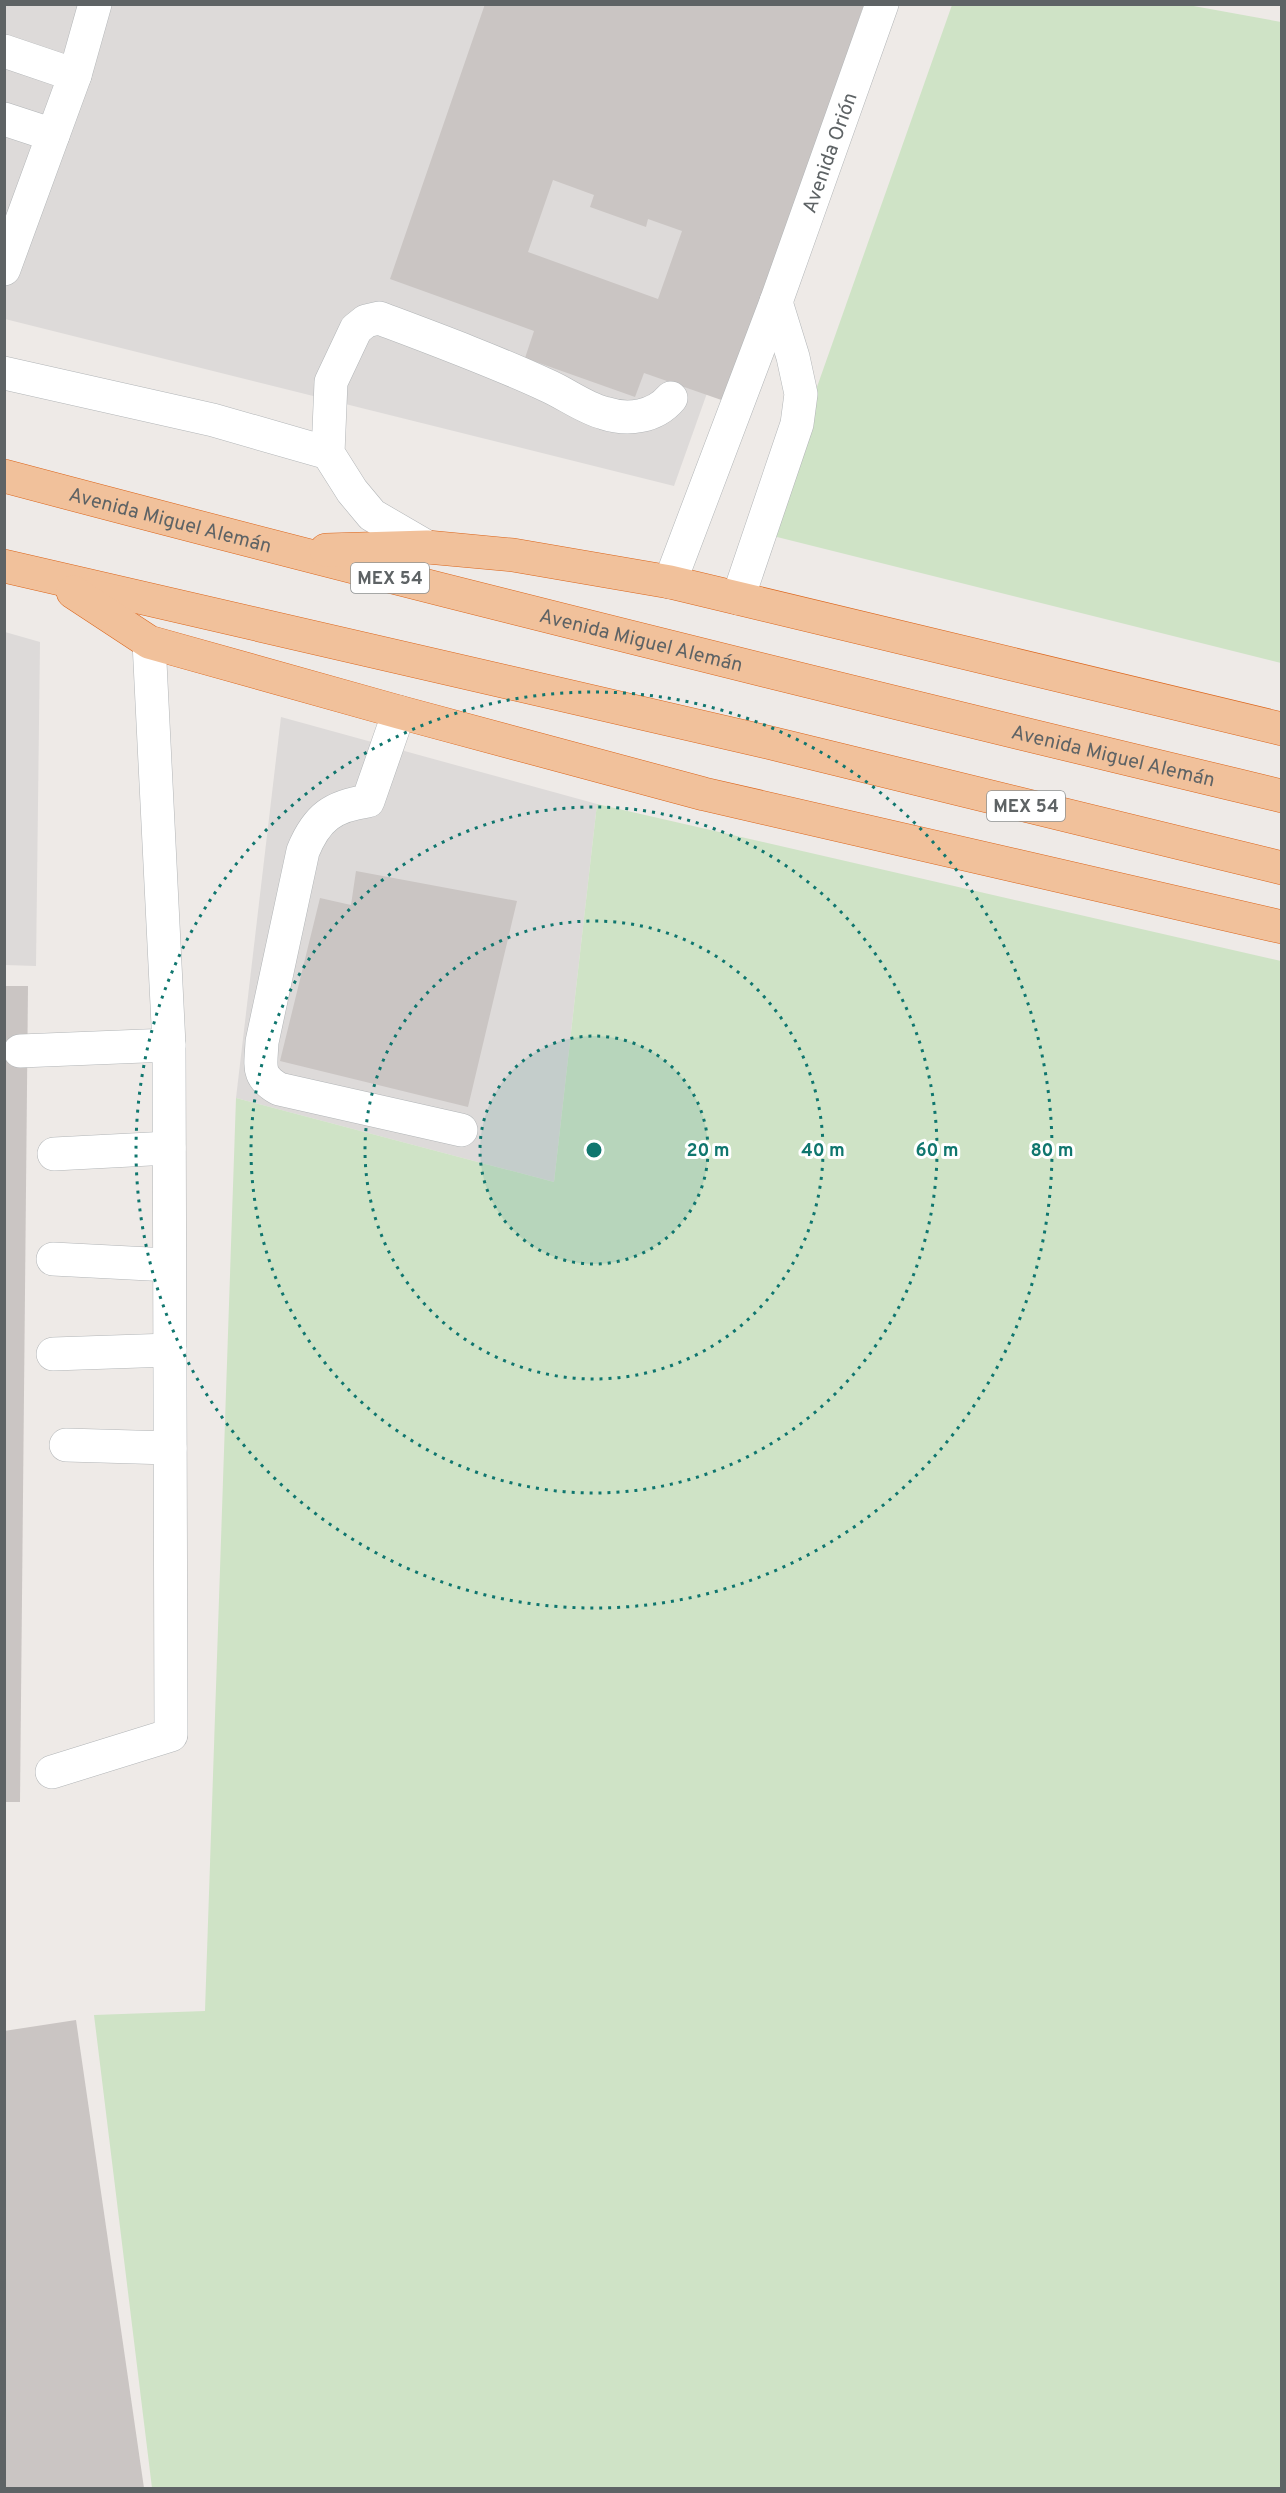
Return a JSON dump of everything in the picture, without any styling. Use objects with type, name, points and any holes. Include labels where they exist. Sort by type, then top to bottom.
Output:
[{"type":"highway","name":"Avenida Miguel Alemán","points":[[4,476],[284,551],[777,676],[1281,796]]},
{"type":"highway","points":[[284,551],[427,547],[513,555],[670,582],[1281,729]]},
{"type":"highway","name":"MEX 54","points":[[4,566],[771,743],[1281,868]]},
{"type":"highway","points":[[54,579],[149,642],[704,794],[1281,927]]},
{"type":"street","points":[[4,269],[75,75],[95,4]]},
{"type":"street","name":"Avenida Orión","points":[[670,582],[776,302],[882,4]]},
{"type":"street","points":[[4,51],[75,75]]},
{"type":"street","points":[[4,119],[53,135]]},
{"type":"street","points":[[738,598],[797,424],[801,394],[793,357],[776,302]]},
{"type":"street","points":[[427,547],[372,515],[352,491],[328,453],[331,382],[356,329],[366,321],[379,318],[547,385],[604,413],[634,417],[660,411],[671,399]]},
{"type":"street","points":[[4,373],[213,420],[328,453]]},
{"type":"street","points":[[52,1772],[171,1735],[169,1045],[149,642]]},
{"type":"street","points":[[399,712],[369,801],[343,805],[328,814],[311,831],[303,851],[262,1042],[260,1070],[266,1081],[279,1089],[461,1130]]},
{"type":"street","points":[[20,1051],[169,1045]]},
{"type":"street","points":[[54,1154],[169,1148]]},
{"type":"street","points":[[53,1259],[169,1264]]},
{"type":"street","points":[[53,1354],[170,1350]]},
{"type":"street","points":[[66,1444],[170,1448]]},
{"type":"shaded area","points":[[5,5],[845,5],[674,486],[5,319]]},
{"type":"shaded area","points":[[5,632],[40,642],[36,966],[5,965]]},
{"type":"shaded area","points":[[281,717],[597,804],[554,1182],[236,1098]]},
{"type":"green space","points":[[952,5],[1188,5],[1281,22],[1281,663],[765,534]]},
{"type":"green space","points":[[597,804],[1281,961],[1281,2488],[152,2488],[94,2015],[205,2011],[236,1098],[554,1182]]},
{"type":"building","points":[[485,4],[864,4],[730,403],[644,373],[635,397],[525,358],[534,331],[390,279]],"holes":[[[553,180],[594,195],[590,207],[646,227],[648,219],[682,231],[658,299],[528,252]]]},
{"type":"building","points":[[356,871],[517,901],[468,1107],[280,1061],[320,898],[351,905]]},
{"type":"building","points":[[4,986],[28,986],[20,1802],[4,1802]]},
{"type":"building","points":[[76,2020],[144,2488],[4,2488],[4,2031]]}]
